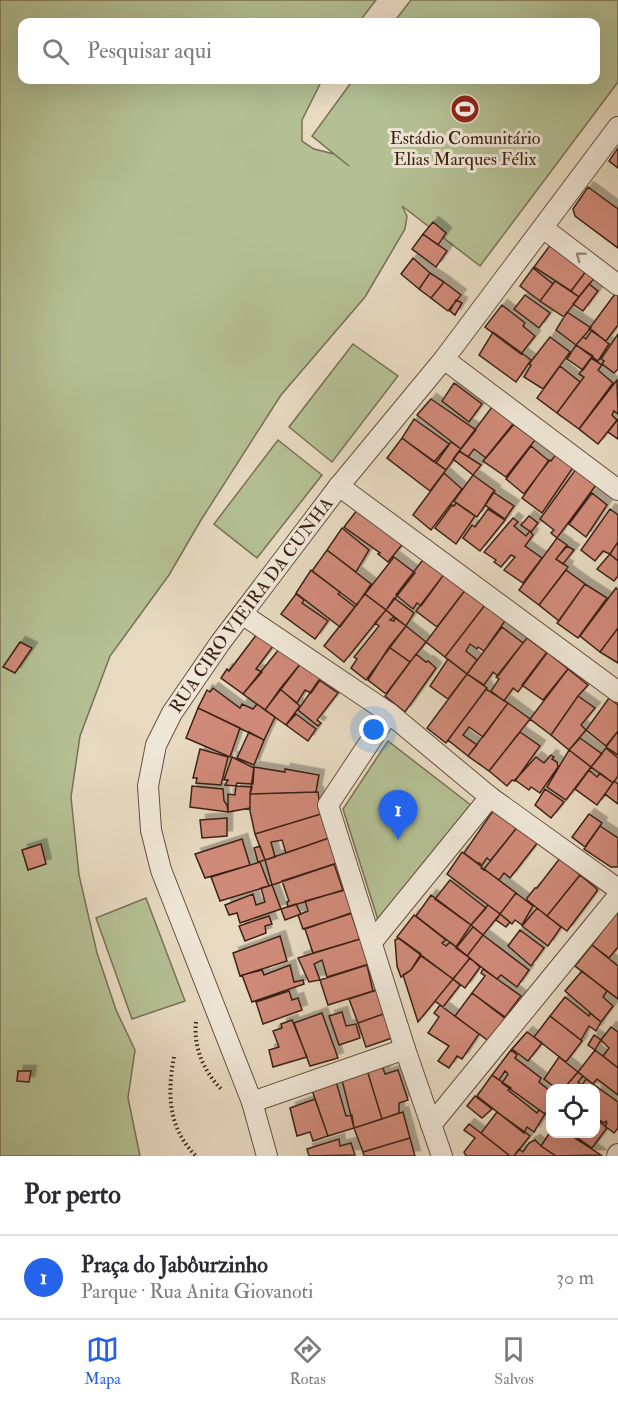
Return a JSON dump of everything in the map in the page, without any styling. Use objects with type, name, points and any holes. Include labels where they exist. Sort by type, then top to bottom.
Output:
[{"type":"street","name":"RUA CIRO VIEIRA DA CUNHA","points":[[267,1156],[252,1102],[161,870],[151,830],[147,786],[156,745],[172,713],[242,614],[339,486],[444,358],[618,127]]},
{"type":"street","points":[[543,228],[618,285]]},
{"type":"street","points":[[444,358],[618,490]]},
{"type":"street","points":[[339,486],[618,692]]},
{"type":"street","points":[[242,614],[389,712],[490,797],[618,889]]},
{"type":"street","points":[[389,712],[328,805],[405,1049],[442,1156]]},
{"type":"street","points":[[372,942],[490,797]]},
{"type":"street","points":[[431,1125],[618,896]]},
{"type":"street","points":[[252,1102],[405,1049]]},
{"type":"path","points":[[197,1016],[195,1036],[202,1062],[212,1080],[224,1092]]},
{"type":"path","points":[[174,1057],[169,1080],[174,1121],[180,1135],[196,1156]]},
{"type":"green space","points":[[0,0],[376,0],[362,18],[18,18],[18,84],[320,84],[302,120],[302,141],[314,149],[334,154],[349,166],[312,136],[350,84],[600,84],[600,18],[397,18],[411,0],[618,0],[618,82],[480,266],[402,206],[407,216],[405,229],[365,297],[281,395],[201,520],[169,575],[110,656],[80,736],[71,797],[79,875],[97,953],[116,1010],[135,1050],[128,1098],[140,1156],[0,1156]]},
{"type":"green space","points":[[353,344],[398,376],[332,462],[289,427]]},
{"type":"green space","points":[[278,440],[322,475],[257,558],[214,524]]},
{"type":"green space","points":[[388,741],[472,806],[378,920],[343,809]]},
{"type":"green space","points":[[146,898],[185,1001],[132,1019],[96,918]]},
{"type":"building","points":[[618,148],[618,168],[609,161]]},
{"type":"building","points":[[588,187],[618,209],[618,248],[575,216],[573,209]]},
{"type":"building","points":[[433,222],[446,233],[438,245],[423,234]]},
{"type":"building","points":[[423,234],[447,251],[436,267],[412,249]]},
{"type":"building","points":[[551,244],[587,270],[571,291],[534,267]]},
{"type":"building","points":[[413,258],[430,273],[419,289],[401,274]]},
{"type":"building","points":[[533,268],[553,284],[540,301],[520,286]]},
{"type":"building","points":[[587,270],[596,276],[579,297],[571,291]]},
{"type":"building","points":[[430,273],[444,282],[431,298],[419,289]]},
{"type":"building","points":[[555,281],[579,297],[564,317],[540,301]]},
{"type":"building","points":[[444,282],[461,295],[448,311],[431,298]]},
{"type":"building","points":[[589,284],[598,291],[583,311],[573,304]]},
{"type":"building","points":[[618,290],[618,325],[606,341],[589,329]]},
{"type":"building","points":[[525,295],[550,313],[539,328],[514,309]]},
{"type":"building","points":[[456,300],[462,303],[455,315],[450,311]]},
{"type":"building","points":[[502,305],[525,323],[523,326],[535,336],[521,354],[485,327]]},
{"type":"building","points":[[567,312],[591,328],[576,345],[556,330]]},
{"type":"building","points":[[592,330],[609,344],[598,361],[576,345],[583,337],[586,339]]},
{"type":"building","points":[[493,332],[531,360],[516,382],[479,355]]},
{"type":"building","points":[[618,334],[618,369],[614,373],[602,364],[604,361],[601,359]]},
{"type":"building","points":[[550,337],[570,352],[543,389],[524,377],[531,365],[529,364]]},
{"type":"building","points":[[576,345],[593,356],[583,370],[567,359]]},
{"type":"building","points":[[591,358],[602,365],[598,370],[613,383],[579,429],[557,413],[584,377],[579,374]]},
{"type":"building","points":[[560,366],[580,382],[557,413],[537,398]]},
{"type":"building","points":[[617,380],[618,414],[614,411],[612,415],[617,420],[598,444],[579,429]]},
{"type":"building","points":[[454,383],[482,404],[469,422],[442,401]]},
{"type":"building","points":[[431,399],[476,430],[461,449],[417,415]]},
{"type":"building","points":[[492,407],[515,423],[486,458],[474,449],[468,457],[459,451]]},
{"type":"building","points":[[414,419],[449,444],[434,462],[402,438]]},
{"type":"building","points":[[618,419],[618,439],[608,432]]},
{"type":"building","points":[[513,424],[535,440],[506,477],[483,461]]},
{"type":"building","points":[[402,438],[446,470],[430,491],[387,458]]},
{"type":"building","points":[[451,442],[461,449],[446,470],[436,463]]},
{"type":"building","points":[[531,446],[549,461],[524,494],[506,479]]},
{"type":"building","points":[[459,451],[481,465],[473,475],[453,459]]},
{"type":"building","points":[[557,453],[574,466],[542,513],[522,498],[549,460],[551,461]]},
{"type":"building","points":[[576,469],[596,485],[557,538],[551,533],[554,530],[540,519]]},
{"type":"building","points":[[444,473],[462,489],[431,530],[413,515]]},
{"type":"building","points":[[473,475],[495,491],[477,517],[454,501]]},
{"type":"building","points":[[493,492],[514,506],[505,519],[485,505]]},
{"type":"building","points":[[592,493],[607,505],[586,537],[569,524]]},
{"type":"building","points":[[456,503],[475,516],[456,544],[435,528]]},
{"type":"building","points":[[361,505],[405,541],[388,562],[378,554],[380,553],[344,527]]},
{"type":"building","points":[[488,509],[505,520],[480,551],[463,538],[472,525],[475,527]]},
{"type":"building","points":[[610,509],[618,515],[618,542],[610,554],[603,551],[595,561],[581,550]]},
{"type":"building","points":[[529,516],[538,523],[531,532],[521,525]]},
{"type":"building","points":[[513,518],[518,522],[514,526],[526,536],[530,531],[533,535],[525,546],[542,558],[523,583],[504,570],[515,557],[511,555],[501,567],[494,562],[496,560],[484,552]]},
{"type":"building","points":[[342,528],[369,550],[356,572],[327,550]]},
{"type":"building","points":[[557,538],[567,545],[556,559],[568,567],[539,605],[519,590]]},
{"type":"building","points":[[618,542],[618,561],[610,554]]},
{"type":"building","points":[[567,546],[574,550],[563,564],[556,559]]},
{"type":"building","points":[[327,550],[371,584],[357,605],[312,571]]},
{"type":"building","points":[[610,554],[618,561],[618,576],[614,581],[597,569]]},
{"type":"building","points":[[394,557],[415,573],[386,610],[365,594]]},
{"type":"building","points":[[425,557],[445,573],[421,606],[417,603],[413,609],[396,595]]},
{"type":"building","points":[[311,570],[340,592],[338,594],[355,607],[340,627],[296,593]]},
{"type":"building","points":[[566,570],[585,584],[559,621],[539,605]]},
{"type":"building","points":[[445,573],[466,589],[437,627],[416,611]]},
{"type":"building","points":[[585,584],[607,598],[578,638],[557,623]]},
{"type":"building","points":[[616,588],[618,590],[618,628],[600,652],[580,636]]},
{"type":"building","points":[[466,589],[485,605],[445,657],[426,642]]},
{"type":"building","points":[[296,594],[304,600],[302,603],[328,621],[315,639],[281,614]]},
{"type":"building","points":[[365,594],[386,610],[344,662],[324,646]]},
{"type":"building","points":[[394,598],[414,613],[406,626],[386,610]]},
{"type":"building","points":[[485,605],[505,621],[484,651],[470,644],[466,651],[477,660],[467,674],[445,657]]},
{"type":"building","points":[[386,610],[394,617],[390,620],[394,621],[395,618],[406,626],[366,680],[351,668],[357,659],[354,657],[379,626],[375,623]]},
{"type":"building","points":[[406,626],[426,642],[410,662],[389,647]]},
{"type":"building","points":[[502,627],[523,643],[498,676],[493,672],[484,685],[467,674]]},
{"type":"building","points":[[618,628],[618,663],[600,652]]},
{"type":"building","points":[[260,630],[276,642],[256,669],[262,672],[243,694],[221,678]]},
{"type":"building","points":[[527,638],[547,653],[518,692],[513,688],[504,701],[491,691],[499,679],[496,677]]},
{"type":"building","points":[[20,642],[32,648],[15,673],[3,667]]},
{"type":"building","points":[[284,643],[305,658],[265,710],[243,694]]},
{"type":"building","points":[[389,647],[410,662],[386,694],[368,680]]},
{"type":"building","points":[[547,652],[568,669],[543,700],[522,685]]},
{"type":"building","points":[[416,654],[436,668],[405,712],[385,696]]},
{"type":"building","points":[[305,658],[325,673],[311,693],[305,690],[297,703],[280,689]]},
{"type":"building","points":[[448,659],[467,674],[448,699],[430,686]]},
{"type":"building","points":[[568,669],[588,685],[551,735],[530,719]]},
{"type":"building","points":[[467,674],[487,688],[446,743],[427,728]]},
{"type":"building","points":[[319,680],[338,693],[317,720],[321,723],[318,726],[298,710]]},
{"type":"building","points":[[213,688],[240,708],[242,704],[253,709],[257,704],[275,717],[264,740],[198,708],[207,690],[210,692]]},
{"type":"building","points":[[280,689],[300,706],[286,725],[265,710]]},
{"type":"building","points":[[486,689],[508,703],[483,737],[469,727],[463,735],[477,745],[468,756],[448,740]]},
{"type":"building","points":[[578,696],[595,708],[581,725],[586,730],[569,750],[551,735]]},
{"type":"building","points":[[609,698],[618,705],[618,731],[606,746],[586,730]]},
{"type":"building","points":[[508,703],[530,719],[489,771],[468,756]]},
{"type":"building","points":[[198,708],[240,728],[230,757],[186,738]]},
{"type":"building","points":[[296,714],[316,729],[308,741],[286,725]]},
{"type":"building","points":[[618,731],[618,755],[606,747]]},
{"type":"building","points":[[249,732],[264,740],[254,765],[237,758]]},
{"type":"building","points":[[520,732],[540,746],[515,781],[512,780],[507,786],[489,771]]},
{"type":"building","points":[[580,738],[602,754],[591,767],[569,750]]},
{"type":"building","points":[[606,748],[618,758],[618,776],[613,783],[591,767]]},
{"type":"building","points":[[200,749],[228,757],[221,785],[196,783],[197,778],[193,778]]},
{"type":"building","points":[[569,750],[591,767],[566,800],[547,787]]},
{"type":"building","points":[[551,755],[558,767],[540,793],[531,787],[529,790],[515,780],[536,757],[544,763]]},
{"type":"building","points":[[232,757],[254,768],[253,784],[225,785],[228,780],[224,780]]},
{"type":"building","points":[[254,767],[285,772],[285,769],[319,775],[316,792],[250,794]]},
{"type":"building","points":[[589,770],[597,777],[600,773],[613,783],[597,805],[575,789]]},
{"type":"building","points":[[614,781],[618,784],[618,804],[605,794]]},
{"type":"building","points":[[192,786],[223,789],[228,812],[190,807]]},
{"type":"building","points":[[236,786],[252,787],[250,808],[228,812],[228,794],[235,795]]},
{"type":"building","points":[[545,789],[564,802],[551,818],[535,805]]},
{"type":"building","points":[[318,792],[321,814],[255,834],[250,811],[250,794]]},
{"type":"building","points":[[495,808],[519,825],[490,861],[487,858],[482,865],[464,853]]},
{"type":"building","points":[[321,814],[329,838],[286,853],[282,840],[271,842],[275,857],[265,860],[255,834]]},
{"type":"building","points":[[589,814],[602,823],[585,847],[572,837]]},
{"type":"building","points":[[227,818],[227,836],[202,838],[200,820]]},
{"type":"building","points":[[519,825],[538,842],[510,878],[504,873],[499,880],[484,869]]},
{"type":"building","points":[[600,826],[618,838],[618,867],[611,867],[584,849]]},
{"type":"building","points":[[329,838],[338,863],[272,885],[265,860]]},
{"type":"building","points":[[242,839],[250,865],[205,878],[195,854]]},
{"type":"building","points":[[41,844],[46,864],[28,870],[22,850]]},
{"type":"building","points":[[260,846],[265,860],[258,862],[254,848]]},
{"type":"building","points":[[462,852],[516,893],[500,914],[447,874]]},
{"type":"building","points":[[560,858],[580,875],[547,916],[527,898]]},
{"type":"building","points":[[260,862],[269,886],[220,901],[211,877]]},
{"type":"building","points":[[334,864],[343,890],[288,907],[287,902],[289,901],[282,881]]},
{"type":"building","points":[[580,875],[597,891],[567,931],[547,916]]},
{"type":"building","points":[[450,880],[486,908],[471,925],[435,899]]},
{"type":"building","points":[[272,885],[281,909],[240,923],[237,913],[229,915],[225,905],[253,894],[256,905],[265,902],[261,888]]},
{"type":"building","points":[[345,890],[353,913],[303,929],[298,915],[308,911],[305,901]]},
{"type":"building","points":[[516,893],[533,906],[522,925],[515,920],[512,924],[500,914]]},
{"type":"building","points":[[431,895],[471,925],[456,947],[416,916]]},
{"type":"building","points":[[296,904],[301,914],[285,920],[281,909]]},
{"type":"building","points":[[488,905],[500,914],[483,935],[471,925]]},
{"type":"building","points":[[537,908],[561,927],[548,946],[522,926]]},
{"type":"building","points":[[618,910],[618,947],[609,958],[592,945]]},
{"type":"building","points":[[351,913],[360,939],[313,953],[305,929]]},
{"type":"building","points":[[500,914],[510,922],[506,927],[496,920]]},
{"type":"building","points":[[414,915],[446,940],[442,943],[446,946],[450,942],[470,958],[453,979],[397,937]]},
{"type":"building","points":[[269,916],[272,924],[265,926],[266,933],[245,941],[239,926]]},
{"type":"building","points":[[473,927],[483,935],[467,956],[456,948]]},
{"type":"building","points":[[520,930],[544,948],[531,966],[508,946]]},
{"type":"building","points":[[483,935],[529,970],[517,987],[501,975],[497,979],[467,956]]},
{"type":"building","points":[[280,936],[287,961],[240,976],[233,953]]},
{"type":"building","points":[[399,938],[421,954],[411,970],[401,977],[397,966],[395,940]]},
{"type":"building","points":[[360,939],[369,964],[327,977],[322,960],[314,964],[320,980],[309,982],[298,958]]},
{"type":"building","points":[[592,945],[618,966],[618,999],[575,966]]},
{"type":"building","points":[[421,956],[453,979],[418,1022],[403,975],[411,970]]},
{"type":"building","points":[[470,958],[480,967],[465,988],[453,979]]},
{"type":"building","points":[[290,965],[294,982],[303,980],[304,984],[252,1002],[242,975],[262,970],[264,975]]},
{"type":"building","points":[[367,965],[373,991],[328,1005],[320,980]]},
{"type":"building","points":[[483,969],[521,996],[505,1017],[472,993],[485,976],[481,973]]},
{"type":"building","points":[[582,971],[607,991],[603,997],[613,1006],[601,1022],[565,991]]},
{"type":"building","points":[[453,979],[460,985],[443,1007],[435,1001]]},
{"type":"building","points":[[377,990],[386,1013],[358,1023],[349,999]]},
{"type":"building","points":[[289,991],[292,1000],[298,998],[302,1010],[263,1024],[256,1002]]},
{"type":"building","points":[[472,993],[506,1019],[490,1042],[455,1016]]},
{"type":"building","points":[[565,997],[589,1016],[590,1013],[601,1022],[596,1031],[589,1026],[581,1040],[550,1016]]},
{"type":"building","points":[[440,1005],[479,1034],[462,1059],[457,1056],[449,1068],[438,1061],[449,1046],[428,1033],[439,1017],[434,1013]]},
{"type":"building","points":[[342,1012],[346,1026],[356,1024],[360,1038],[339,1045],[329,1016]]},
{"type":"building","points":[[322,1013],[338,1058],[310,1066],[294,1023]]},
{"type":"building","points":[[386,1013],[395,1037],[366,1047],[358,1023]]},
{"type":"building","points":[[550,1016],[582,1041],[566,1062],[534,1037]]},
{"type":"building","points":[[292,1020],[307,1057],[273,1067],[269,1050],[279,1047],[273,1031],[282,1028],[281,1024]]},
{"type":"building","points":[[611,1027],[618,1032],[618,1068],[603,1056],[609,1048],[601,1040]]},
{"type":"building","points":[[527,1032],[542,1043],[528,1061],[512,1049]]},
{"type":"building","points":[[594,1035],[601,1040],[595,1050],[588,1045]]},
{"type":"building","points":[[511,1050],[517,1055],[515,1058],[541,1078],[539,1082],[546,1088],[545,1114],[502,1083],[508,1074],[505,1071],[499,1080],[492,1075]]},
{"type":"building","points":[[595,1050],[618,1068],[618,1095],[597,1079],[593,1084],[578,1072]]},
{"type":"building","points":[[559,1057],[578,1072],[568,1084],[551,1084],[544,1079]]},
{"type":"building","points":[[382,1065],[385,1074],[398,1070],[408,1100],[399,1103],[399,1113],[382,1119],[367,1070]]},
{"type":"building","points":[[367,1070],[382,1119],[354,1128],[341,1076]]},
{"type":"building","points":[[18,1071],[31,1071],[29,1082],[17,1081]]},
{"type":"building","points":[[578,1072],[583,1076],[578,1082],[581,1084],[568,1084]]},
{"type":"building","points":[[492,1075],[511,1088],[508,1090],[537,1113],[539,1110],[545,1114],[534,1132],[527,1127],[524,1133],[477,1096]]},
{"type":"building","points":[[335,1078],[346,1116],[352,1115],[354,1128],[328,1136],[312,1090]]},
{"type":"building","points":[[586,1079],[593,1084],[583,1084]]},
{"type":"building","points":[[600,1089],[618,1102],[618,1128],[614,1133],[605,1126],[606,1121],[604,1123],[600,1120]]},
{"type":"building","points":[[475,1096],[492,1109],[482,1118],[467,1106]]},
{"type":"building","points":[[315,1099],[328,1136],[313,1141],[310,1132],[297,1136],[290,1108]]},
{"type":"building","points":[[403,1112],[410,1138],[363,1152],[354,1128]]},
{"type":"building","points":[[497,1112],[530,1136],[514,1156],[510,1156],[481,1133]]},
{"type":"building","points":[[600,1122],[607,1128],[600,1137]]},
{"type":"building","points":[[469,1124],[510,1156],[466,1156],[464,1152],[475,1138],[464,1130]]},
{"type":"building","points":[[410,1138],[415,1156],[364,1156],[363,1152]]},
{"type":"building","points":[[546,1138],[575,1138],[601,1155],[556,1156],[541,1146]]},
{"type":"building","points":[[578,1138],[600,1138],[592,1148]]},
{"type":"building","points":[[339,1139],[340,1146],[351,1143],[355,1155],[309,1156],[307,1149]]},
{"type":"building","points":[[535,1140],[556,1156],[514,1156],[519,1149],[523,1152],[529,1143]]},
{"type":"place","name":"Estádio Comunitário Elias Marques Félix","points":[[465,109]]},
{"type":"place","name":"Praça do Jabôurzinho","points":[[398,840]]}]
